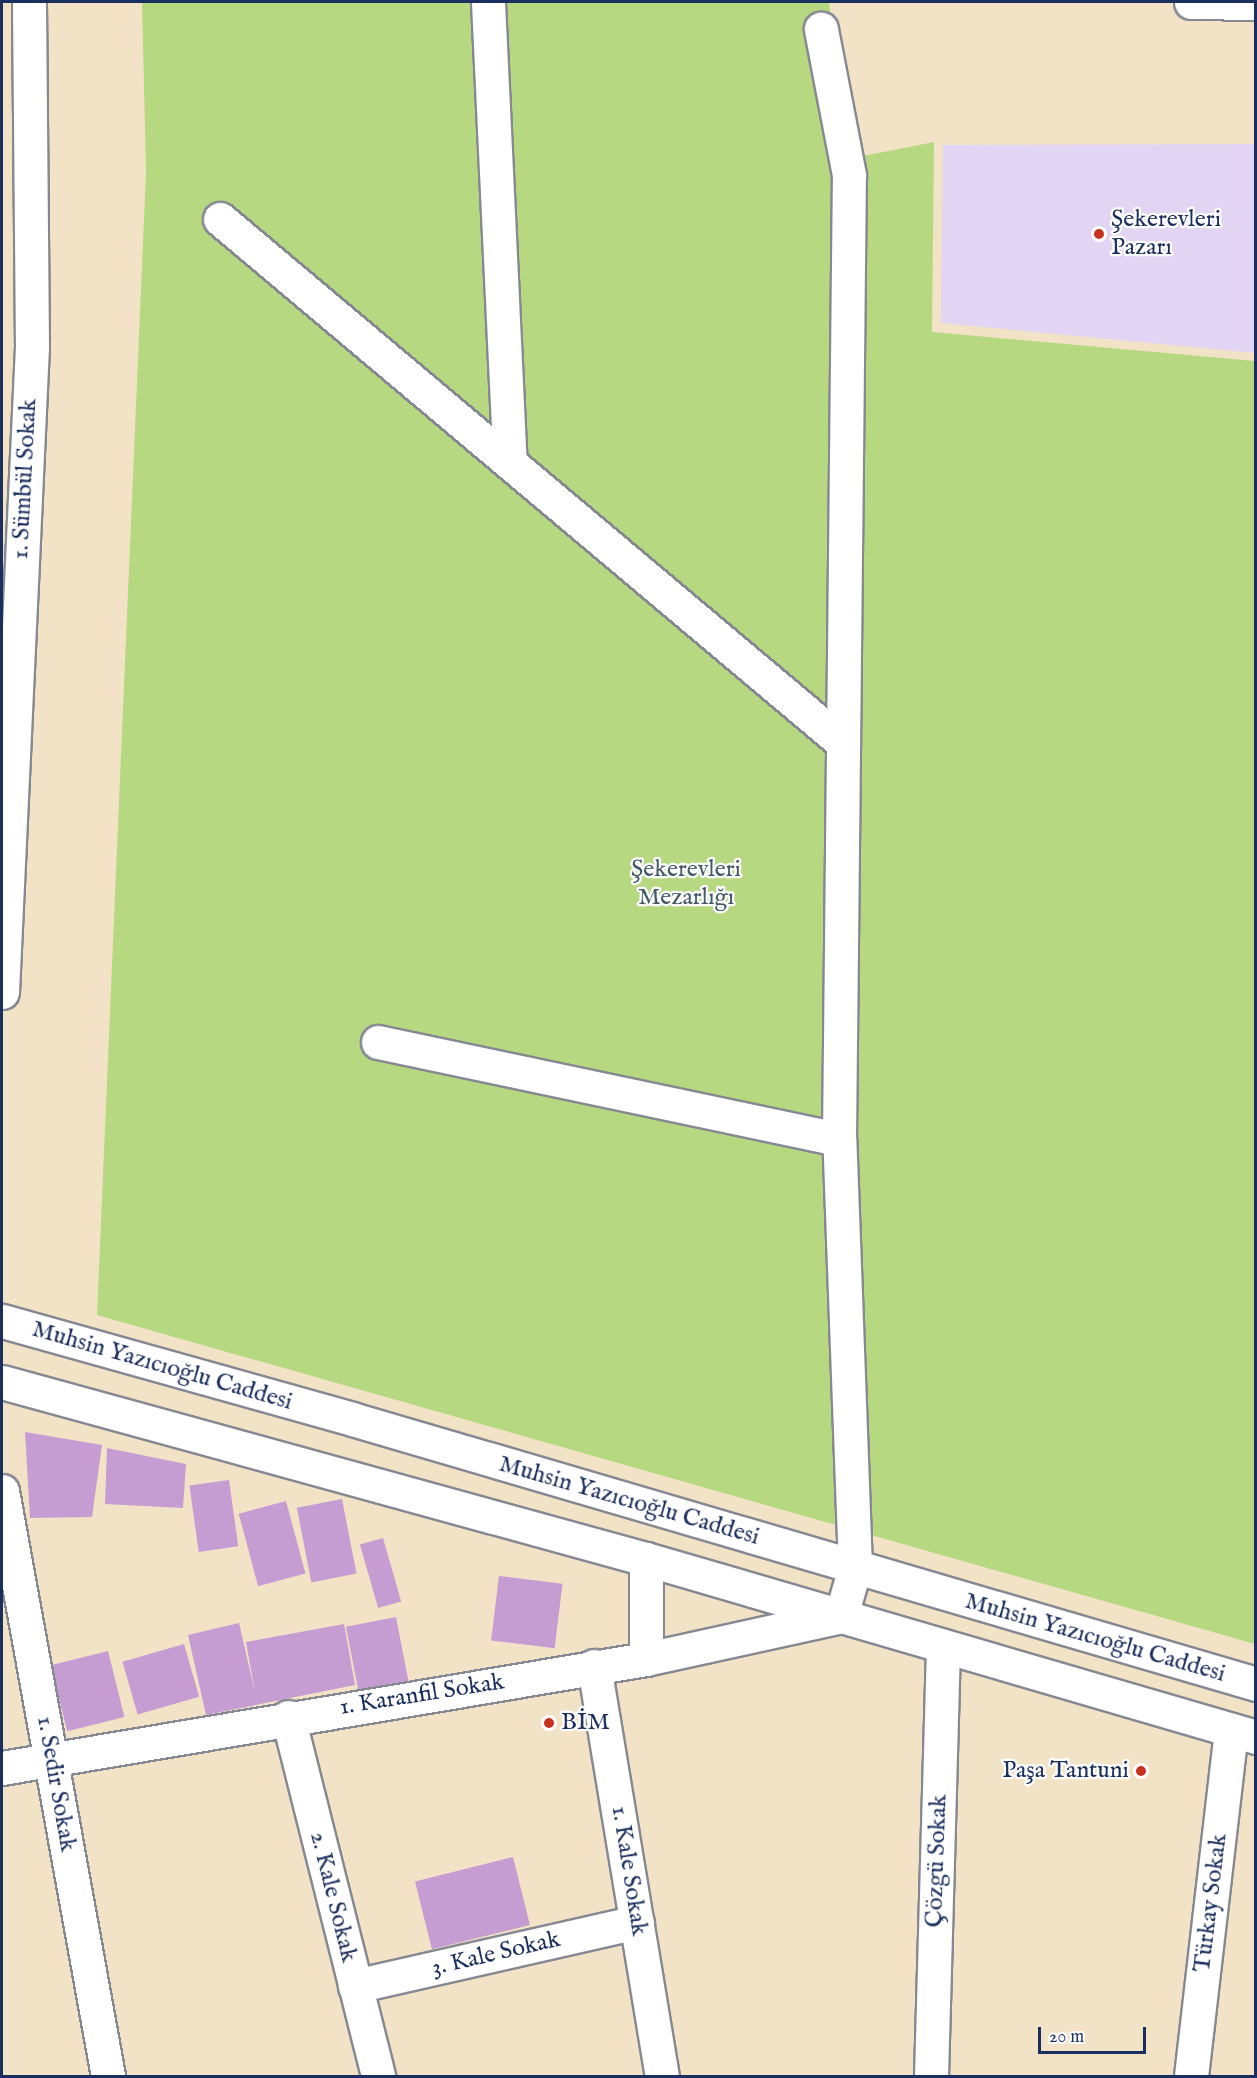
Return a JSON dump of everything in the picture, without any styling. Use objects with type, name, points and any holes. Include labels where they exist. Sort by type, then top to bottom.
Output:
[{"type":"street","name":"1. Sümbül Sokak","points":[[2,992],[32,347],[28,2]]},
{"type":"street","points":[[488,2],[510,462]]},
{"type":"street","points":[[1191,2],[1256,3]]},
{"type":"street","points":[[821,29],[849,175],[839,1139],[855,1567],[841,1616]]},
{"type":"street","points":[[220,219],[843,743]]},
{"type":"street","points":[[378,1042],[839,1139]]},
{"type":"street","name":"Muhsin Yazıcıoğlu Caddesi","points":[[2,1321],[352,1419],[1256,1684]]},
{"type":"street","name":"Muhsin Yazıcıoğlu Caddesi","points":[[2,1382],[646,1560],[1244,1733]]},
{"type":"street","name":"1. Sedir Sokak","points":[[2,1491],[108,2076]]},
{"type":"street","points":[[646,1560],[646,1659]]},
{"type":"street","name":"1. Karanfil Sokak","points":[[2,1768],[288,1717],[646,1659],[841,1616]]},
{"type":"street","name":"Çözgü Sokak","points":[[931,2076],[943,1646]]},
{"type":"street","name":"1. Kale Sokak","points":[[594,1666],[662,2076]]},
{"type":"street","name":"2. Kale Sokak","points":[[288,1717],[378,2076]]},
{"type":"street","name":"Türkay Sokak","points":[[1191,2076],[1244,1733]]},
{"type":"street","name":"3. Kale Sokak","points":[[355,1986],[637,1922]]},
{"type":"shaded area","name":"Şekerevleri Pazarı","points":[[1255,144],[1255,353],[941,323],[943,145]]},
{"type":"green space","name":"Şekerevleri Mezarlığı","points":[[142,2],[829,2],[848,159],[934,142],[932,332],[1255,361],[1255,1644],[97,1315],[146,172]]},
{"type":"building","points":[[25,1432],[102,1445],[92,1517],[30,1518]]},
{"type":"building","points":[[107,1448],[186,1464],[183,1508],[105,1504]]},
{"type":"building","points":[[229,1480],[238,1546],[199,1552],[189,1486]]},
{"type":"building","points":[[342,1499],[357,1574],[311,1582],[297,1508]]},
{"type":"building","points":[[286,1501],[305,1573],[258,1586],[239,1514]]},
{"type":"building","points":[[383,1538],[401,1601],[378,1608],[360,1545]]},
{"type":"building","points":[[499,1576],[563,1584],[555,1648],[491,1641]]},
{"type":"building","points":[[396,1617],[410,1688],[360,1697],[346,1627]]},
{"type":"building","points":[[239,1623],[255,1692],[246,1642],[344,1624],[355,1685],[206,1715],[188,1635]]},
{"type":"building","points":[[184,1644],[199,1697],[138,1715],[122,1662]]},
{"type":"building","points":[[108,1651],[124,1717],[67,1731],[51,1665]]},
{"type":"building","points":[[513,1857],[530,1925],[432,1949],[415,1881]]},
{"type":"place","name":"Şekerevleri Pazarı","points":[[1099,234]]},
{"type":"place","name":"BİM","points":[[549,1723]]},
{"type":"place","name":"Paşa Tantuni","points":[[1141,1771]]}]
